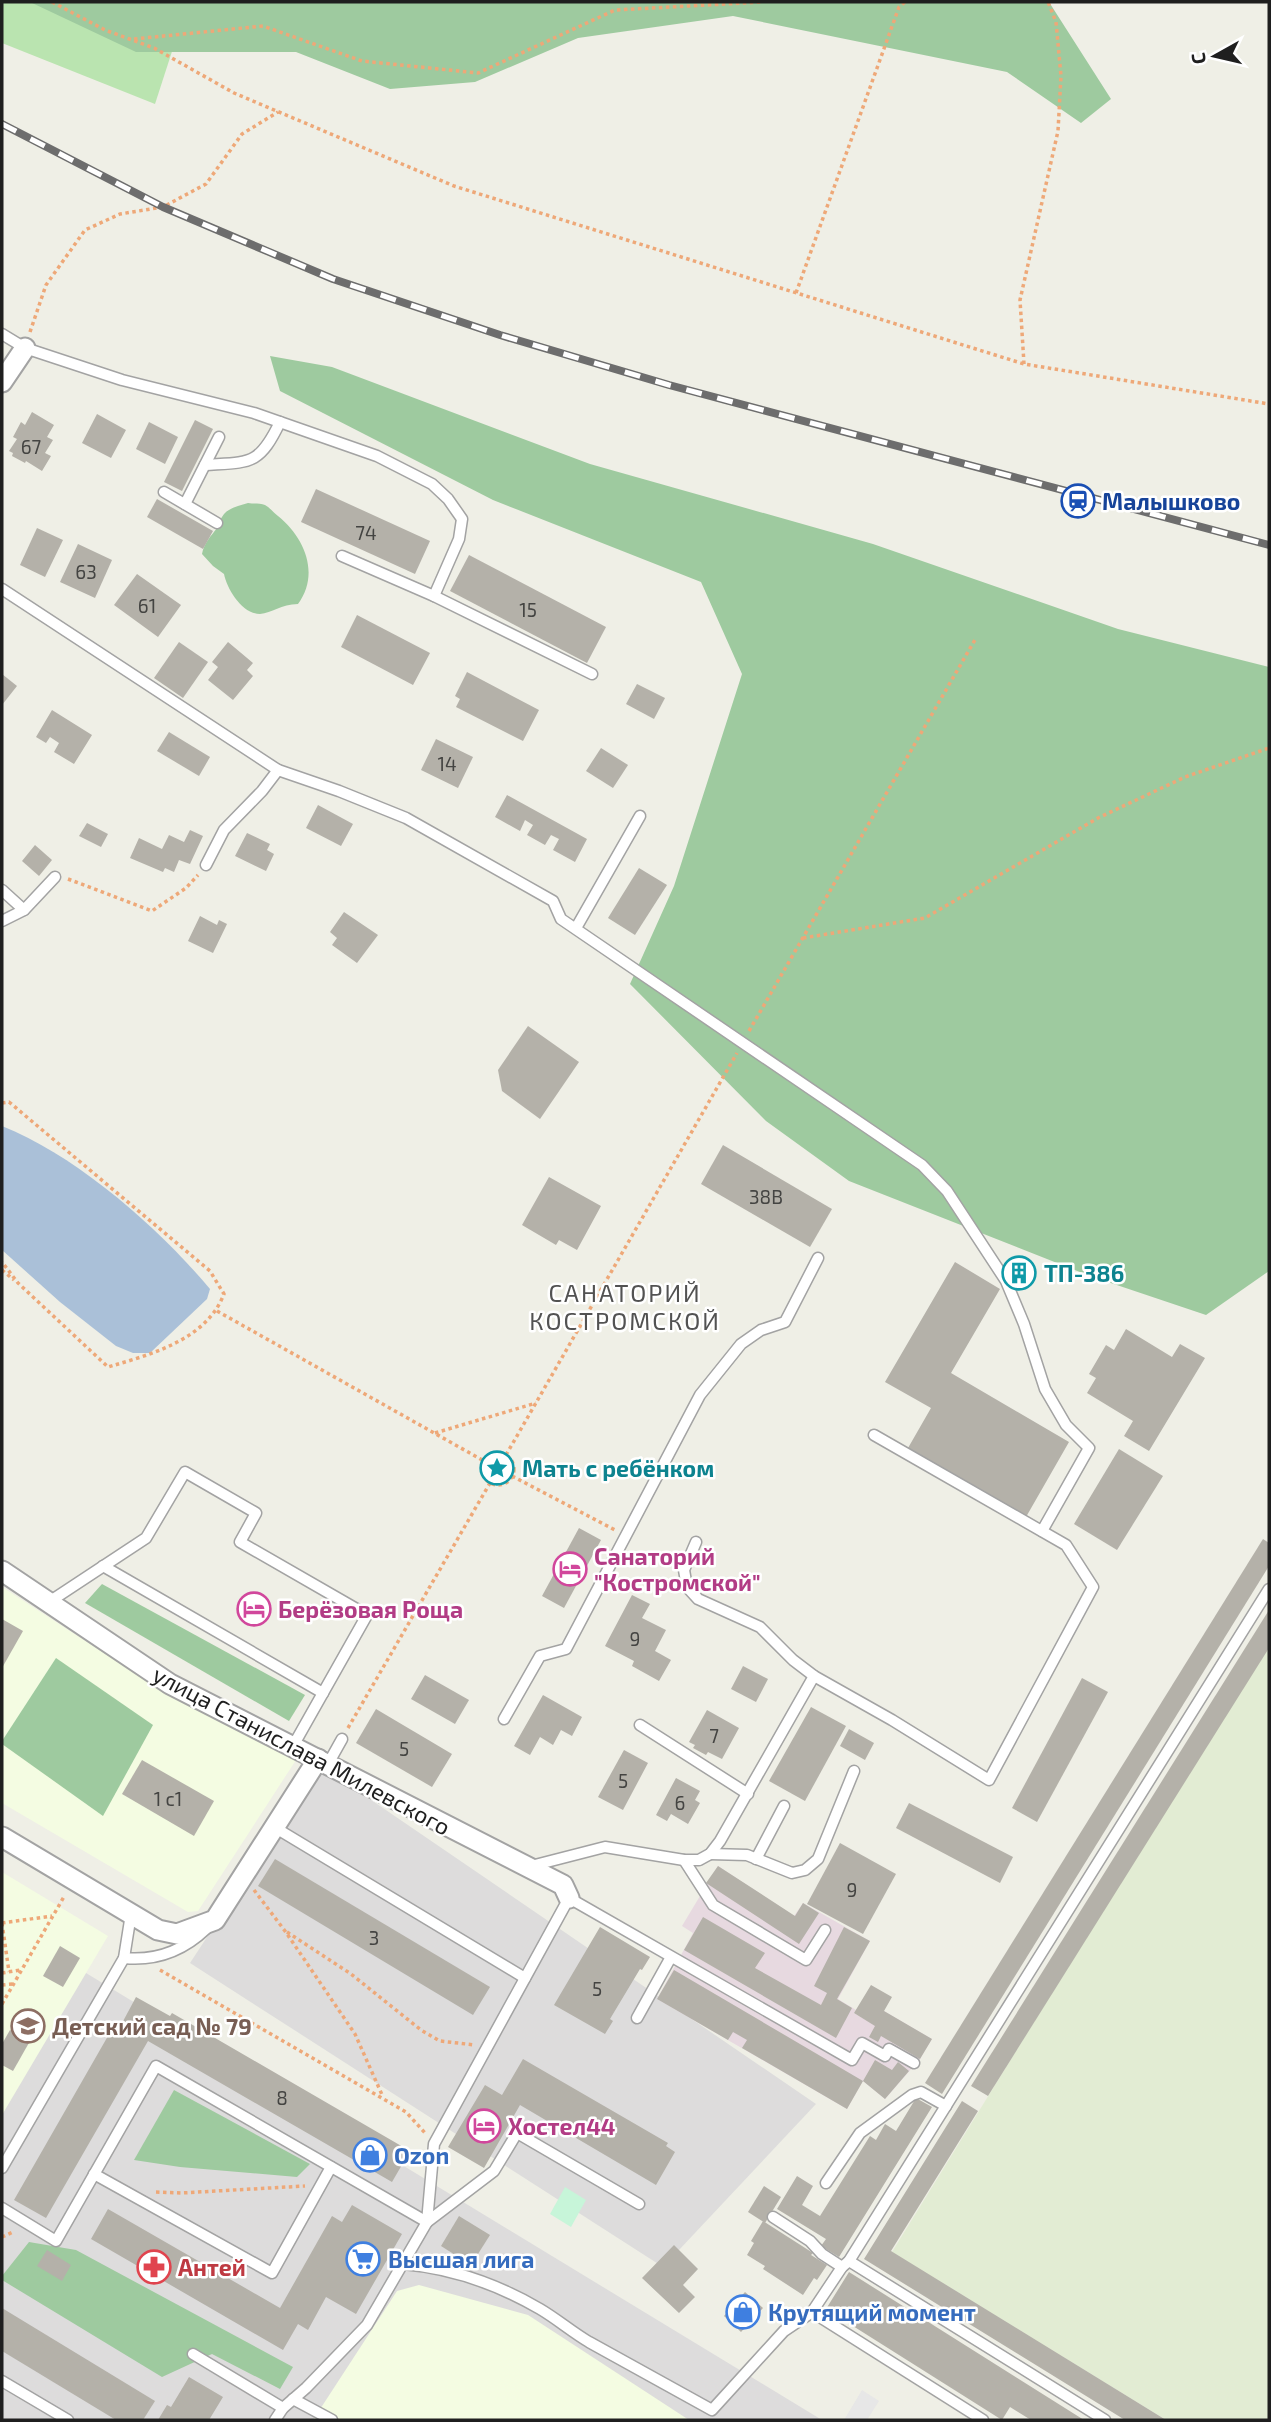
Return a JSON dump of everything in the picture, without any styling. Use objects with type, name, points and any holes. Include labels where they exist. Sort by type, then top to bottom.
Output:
[{"type":"street","points":[[2,383],[25,348]]},
{"type":"street","name":"улица Станислава Милевского","points":[[2,1571],[170,1684],[563,1885],[569,1898]]},
{"type":"street","points":[[2,1837],[158,1930],[177,1934],[215,1920],[274,1828],[323,1761]]},
{"type":"lane","points":[[2,334],[25,348],[122,380],[280,422],[377,456],[432,484],[448,499],[462,519],[459,539],[434,596]]},
{"type":"lane","points":[[205,465],[253,460],[265,451],[280,422]]},
{"type":"lane","points":[[185,504],[219,437]]},
{"type":"lane","points":[[164,492],[217,523]]},
{"type":"lane","points":[[342,556],[434,596],[593,674]]},
{"type":"lane","points":[[2,589],[278,770],[406,818],[553,901],[561,919],[911,1158],[947,1191],[1006,1281],[1024,1324],[1045,1389],[1066,1425],[1089,1448],[1042,1531]]},
{"type":"lane","points":[[206,865],[224,830],[262,791],[278,770]]},
{"type":"lane","points":[[576,928],[640,816]]},
{"type":"lane","points":[[2,921],[24,909],[55,877]]},
{"type":"lane","points":[[2,890],[24,909]]},
{"type":"lane","points":[[504,1718],[540,1656],[566,1649],[700,1395],[741,1344],[761,1330],[785,1322],[818,1258]]},
{"type":"lane","points":[[696,1542],[684,1570],[688,1587],[698,1599],[760,1627],[793,1660],[814,1676],[989,1780],[1093,1587],[1066,1545],[874,1435]]},
{"type":"lane","points":[[49,1602],[146,1538],[185,1472],[256,1513],[240,1542],[367,1615],[293,1746]]},
{"type":"lane","points":[[103,1566],[323,1693]]},
{"type":"lane","points":[[403,2264],[434,2266],[468,2275],[505,2291],[541,2310],[586,2340],[712,2410],[783,2331],[812,2312],[846,2264],[1269,1589]]},
{"type":"lane","points":[[527,1867],[605,1847],[684,1860],[699,1860],[710,1854],[748,1794],[814,1676]]},
{"type":"lane","points":[[640,1725],[748,1794]]},
{"type":"lane","points":[[323,1761],[342,1739]]},
{"type":"lane","points":[[710,1854],[747,1855],[792,1873],[805,1870],[818,1858],[854,1771]]},
{"type":"lane","points":[[756,1859],[784,1806]]},
{"type":"lane","points":[[274,1828],[525,1978]]},
{"type":"lane","points":[[684,1860],[713,1905],[806,1960],[825,1930]]},
{"type":"lane","points":[[427,2222],[434,2144],[569,1898],[852,2060],[862,2043],[885,2056],[889,2049],[914,2063]]},
{"type":"lane","points":[[2,2168],[124,1958],[131,1914]]},
{"type":"lane","points":[[124,1958],[157,1957],[191,1943],[215,1920]]},
{"type":"lane","points":[[637,2018],[671,1957]]},
{"type":"lane","points":[[2,2208],[56,2241],[156,2066],[427,2222]]},
{"type":"lane","points":[[826,2183],[860,2133],[912,2095],[921,2092],[946,2106]]},
{"type":"lane","points":[[275,2420],[283,2408],[367,2325],[427,2222],[494,2171],[517,2133],[639,2204]]},
{"type":"lane","points":[[94,2174],[272,2273],[331,2167]]},
{"type":"lane","points":[[773,2217],[810,2241],[821,2254],[846,2264],[1105,2420]]},
{"type":"lane","points":[[812,2312],[983,2420]]},
{"type":"lane","points":[[193,2354],[283,2408]]},
{"type":"lane","points":[[2,2381],[68,2420]]},
{"type":"lane","points":[[293,2399],[332,2420]]},
{"type":"path","points":[[52,2],[105,30],[155,48],[234,93],[454,186],[1024,364],[1269,404]]},
{"type":"path","points":[[131,40],[262,26],[362,61],[478,73],[615,10],[763,2]]},
{"type":"path","points":[[796,293],[899,7],[905,2]]},
{"type":"path","points":[[1024,364],[1020,300],[1058,131],[1061,76],[1056,22],[1048,2]]},
{"type":"path","points":[[25,348],[46,285],[85,230],[120,214],[163,207],[206,184],[242,134],[278,112]]},
{"type":"path","points":[[803,938],[925,918],[1098,818],[1185,777],[1269,748]]},
{"type":"path","points":[[55,877],[76,880],[152,911],[186,888],[206,865]]},
{"type":"path","points":[[2,1103],[9,1102],[210,1271],[224,1294],[217,1311],[198,1328],[161,1351],[108,1367],[2,1270]]},
{"type":"path","points":[[2,1262],[18,1283]]},
{"type":"path","points":[[217,1311],[484,1461]]},
{"type":"path","points":[[435,1433],[536,1403]]},
{"type":"path","points":[[495,1452],[507,1455],[513,1466],[512,1476],[500,1485],[490,1483],[481,1471],[484,1461],[495,1452]]},
{"type":"path","points":[[512,1476],[626,1536]]},
{"type":"path","points":[[342,1739],[490,1483]]},
{"type":"path","points":[[248,1869],[253,1888],[355,2034],[383,2099]]},
{"type":"path","points":[[2,2004],[65,1895]]},
{"type":"path","points":[[9,1972],[2,1923],[53,1916]]},
{"type":"path","points":[[285,1931],[351,1974],[421,2030],[440,2041],[487,2047]]},
{"type":"path","points":[[142,1959],[407,2112],[434,2144]]},
{"type":"path","points":[[2,1973],[21,1970]]},
{"type":"path","points":[[2,1986],[13,1984]]},
{"type":"shaded area","points":[[2,1587],[167,1694],[296,1760],[198,1911],[188,1912],[2,1803]]},
{"type":"shaded area","points":[[1269,1641],[1269,2420],[1166,2420],[892,2252]]},
{"type":"shaded area","points":[[320,1765],[816,2104],[663,2267],[190,1963]]},
{"type":"shaded area","points":[[718,1866],[794,1916],[803,1903],[870,1941],[838,1999],[856,2010],[854,2013],[875,2025],[884,2011],[932,2039],[920,2059],[885,2099],[863,2081],[847,2109],[657,1999],[693,1933],[682,1926]]},
{"type":"shaded area","name":"Детский сад № 79","points":[[2,1872],[108,1936],[2,2115]]},
{"type":"shaded area","points":[[2,1922],[822,2420],[2,2420]]},
{"type":"shaded area","points":[[565,2187],[586,2200],[571,2227],[550,2214]]},
{"type":"shaded area","points":[[419,2285],[528,2315],[689,2420],[313,2420],[397,2291]]},
{"type":"shaded area","points":[[862,2390],[879,2401],[867,2420],[844,2420]]},
{"type":"green space","points":[[2,2],[188,2],[155,104],[2,43]]},
{"type":"green space","points":[[30,2],[1049,2],[1111,99],[1081,123],[1007,72],[733,16],[578,38],[475,82],[390,89],[296,52],[136,52]]},
{"type":"green space","points":[[270,356],[332,367],[590,464],[873,544],[1118,629],[1269,667],[1269,1271],[1206,1315],[1090,1276],[849,1181],[766,1121],[630,984],[674,886],[742,674],[701,582],[493,500],[280,391]]},
{"type":"green space","points":[[248,503],[268,507],[288,525],[302,546],[308,581],[298,604],[260,614],[247,610],[228,587],[224,574],[202,554],[224,514]]},
{"type":"green space","points":[[102,1584],[305,1695],[289,1721],[85,1603]]},
{"type":"green space","points":[[56,1658],[153,1725],[103,1816],[2,1744]]},
{"type":"green space","points":[[174,2090],[310,2164],[297,2177],[180,2167],[134,2160]]},
{"type":"green space","points":[[29,2242],[76,2250],[293,2367],[280,2389],[212,2354],[162,2377],[2,2280],[2,2276]]},
{"type":"water","points":[[2,1126],[59,1155],[87,1174],[141,1218],[210,1289],[207,1299],[150,1353],[133,1353],[116,1346],[60,1302],[2,1250]]},
{"type":"building","points":[[32,412],[54,425],[47,437],[53,440],[45,453],[51,456],[42,471],[12,456],[13,453],[9,451],[17,439],[13,437],[21,422],[25,425]]},
{"type":"building","points":[[97,414],[126,430],[111,458],[82,443]]},
{"type":"building","points":[[195,420],[213,429],[182,491],[164,482]]},
{"type":"building","points":[[149,422],[178,437],[165,464],[136,449]]},
{"type":"building","points":[[316,489],[430,541],[415,574],[301,522]]},
{"type":"building","points":[[157,499],[213,531],[203,549],[147,517]]},
{"type":"building","points":[[37,528],[63,540],[45,577],[20,565]]},
{"type":"building","points":[[78,544],[112,560],[95,598],[60,582]]},
{"type":"building","points":[[469,555],[606,627],[587,663],[450,591]]},
{"type":"building","points":[[137,574],[181,605],[158,637],[114,605]]},
{"type":"building","points":[[357,615],[430,653],[413,685],[341,647]]},
{"type":"building","points":[[179,642],[208,662],[183,698],[154,678]]},
{"type":"building","points":[[228,642],[253,663],[247,670],[253,676],[233,700],[208,680],[218,667],[212,662]]},
{"type":"building","points":[[467,672],[539,710],[523,741],[456,707],[460,699],[455,696]]},
{"type":"building","points":[[2,674],[17,686],[2,705]]},
{"type":"building","points":[[637,684],[665,698],[654,719],[626,704]]},
{"type":"building","points":[[52,710],[92,735],[74,764],[54,752],[59,743],[50,737],[46,743],[36,737]]},
{"type":"building","points":[[169,732],[210,757],[199,776],[157,751]]},
{"type":"building","points":[[436,739],[473,757],[458,788],[421,770]]},
{"type":"building","points":[[601,748],[628,765],[613,788],[586,771]]},
{"type":"building","points":[[507,795],[587,839],[575,862],[553,850],[559,839],[551,835],[545,845],[527,835],[533,825],[525,820],[520,831],[495,817]]},
{"type":"building","points":[[318,805],[353,824],[341,846],[306,828]]},
{"type":"building","points":[[87,823],[108,834],[101,847],[79,836]]},
{"type":"building","points":[[190,830],[203,836],[190,864],[179,860],[174,872],[165,868],[163,872],[130,858],[139,838],[162,849],[169,835],[184,842]]},
{"type":"building","points":[[247,833],[270,844],[267,850],[274,854],[266,871],[235,856]]},
{"type":"building","points":[[35,845],[52,860],[39,876],[22,861]]},
{"type":"building","points":[[639,868],[667,885],[635,935],[608,918]]},
{"type":"building","points":[[344,912],[378,935],[357,963],[332,945],[337,938],[330,932]]},
{"type":"building","points":[[200,916],[217,925],[219,920],[227,924],[213,953],[188,941]]},
{"type":"building","points":[[528,1026],[579,1062],[540,1119],[502,1091],[498,1070]]},
{"type":"building","points":[[723,1145],[832,1209],[810,1247],[701,1184]]},
{"type":"building","points":[[549,1177],[601,1206],[577,1250],[559,1240],[556,1245],[522,1225]]},
{"type":"building","points":[[955,1262],[1000,1289],[951,1373],[1069,1442],[1026,1517],[908,1448],[931,1408],[885,1382]]},
{"type":"building","points":[[1126,1329],[1172,1357],[1180,1344],[1205,1358],[1149,1451],[1124,1436],[1133,1421],[1087,1393],[1096,1378],[1089,1374],[1106,1345],[1114,1350]]},
{"type":"building","points":[[1119,1449],[1163,1476],[1117,1550],[1074,1524]]},
{"type":"building","points":[[579,1528],[601,1540],[564,1608],[542,1596]]},
{"type":"building","points":[[1263,1539],[1269,1543],[1269,1566],[942,2094],[925,2083]]},
{"type":"building","points":[[632,1595],[650,1604],[642,1618],[666,1630],[655,1651],[671,1660],[659,1681],[632,1666],[634,1661],[605,1646]]},
{"type":"building","points":[[1269,1610],[1269,1648],[988,2096],[971,2086]]},
{"type":"building","points":[[2,1619],[23,1631],[2,1668]]},
{"type":"building","points":[[743,1666],[768,1679],[756,1702],[731,1689]]},
{"type":"building","points":[[425,1675],[469,1700],[455,1724],[411,1699]]},
{"type":"building","points":[[1082,1678],[1108,1692],[1037,1822],[1012,1808]]},
{"type":"building","points":[[543,1695],[582,1717],[572,1736],[561,1730],[553,1745],[540,1737],[530,1755],[514,1746]]},
{"type":"building","points":[[811,1707],[846,1726],[805,1801],[769,1781]]},
{"type":"building","points":[[376,1709],[452,1754],[432,1787],[356,1743]]},
{"type":"building","points":[[707,1710],[739,1728],[722,1759],[708,1752],[706,1755],[693,1748],[695,1745],[689,1742]]},
{"type":"building","points":[[849,1729],[874,1743],[865,1760],[840,1746]]},
{"type":"building","points":[[624,1750],[648,1763],[623,1810],[598,1797]]},
{"type":"building","points":[[142,1760],[214,1801],[194,1836],[122,1794]]},
{"type":"building","points":[[676,1778],[700,1791],[695,1800],[700,1803],[688,1824],[671,1814],[667,1821],[656,1815]]},
{"type":"building","points":[[909,1803],[1013,1857],[1000,1883],[896,1828]]},
{"type":"building","points":[[840,1843],[896,1874],[863,1934],[807,1904]]},
{"type":"building","points":[[275,1859],[490,1987],[473,2015],[258,1886]]},
{"type":"building","points":[[718,1866],[795,1916],[803,1903],[819,1913],[799,1944],[706,1883]]},
{"type":"building","points":[[703,1917],[765,1953],[755,1968],[821,2005],[827,1993],[814,1986],[844,1927],[870,1941],[837,1999],[852,2008],[836,2038],[684,1950]]},
{"type":"building","points":[[600,1927],[650,1957],[610,2019],[613,2021],[605,2034],[554,2005]]},
{"type":"building","points":[[60,1946],[80,1958],[63,1987],[43,1976]]},
{"type":"building","points":[[674,1970],[863,2081],[847,2109],[742,2048],[747,2040],[733,2032],[728,2040],[657,1999]]},
{"type":"building","points":[[871,1985],[892,1997],[884,2011],[932,2039],[920,2059],[881,2036],[878,2042],[869,2037],[875,2026],[854,2013]]},
{"type":"building","points":[[136,1997],[170,2016],[172,2013],[410,2151],[392,2182],[148,2041],[46,2218],[14,2200],[116,2022],[121,2025]]},
{"type":"building","points":[[10,2030],[30,2041],[13,2071],[2,2065],[2,2044]]},
{"type":"building","points":[[523,2059],[668,2143],[666,2146],[675,2152],[656,2185],[520,2105],[484,2168],[448,2147],[485,2085],[502,2095]]},
{"type":"building","points":[[875,2060],[892,2070],[898,2062],[909,2071],[885,2099],[863,2081]]},
{"type":"building","points":[[916,2098],[932,2107],[839,2257],[821,2246],[826,2239],[777,2209],[797,2176],[813,2186],[802,2205],[820,2216],[870,2136],[876,2140],[885,2124],[896,2131]]},
{"type":"building","points":[[962,2101],[978,2111],[891,2251],[1166,2420],[1125,2420],[864,2259]]},
{"type":"building","points":[[764,2186],[781,2197],[765,2223],[748,2212]]},
{"type":"building","points":[[352,2205],[402,2234],[356,2314],[326,2297],[308,2330],[298,2324],[283,2350],[91,2239],[108,2209],[280,2308],[332,2216],[342,2222]]},
{"type":"building","points":[[459,2216],[490,2235],[471,2265],[441,2246]]},
{"type":"building","points":[[763,2221],[827,2265],[803,2295],[747,2255],[754,2243],[751,2241]]},
{"type":"building","points":[[674,2245],[698,2269],[683,2285],[695,2297],[679,2313],[642,2278]]},
{"type":"building","points":[[47,2250],[71,2265],[62,2281],[37,2266]]},
{"type":"building","points":[[849,2272],[1084,2420],[1031,2420],[1010,2407],[1002,2420],[826,2309]]},
{"type":"building","name":"Крутящий момент","points":[[745,2292],[763,2308],[741,2332],[724,2316]]},
{"type":"building","points":[[2,2308],[155,2401],[143,2420],[116,2420],[2,2351]]},
{"type":"building","points":[[189,2377],[223,2397],[209,2420],[158,2420],[167,2405],[171,2407]]},
{"type":"railway","points":[[2,124],[163,207],[333,279],[500,335],[669,385],[1269,545]]},
{"type":"place","name":"Малышково","points":[[1078,501]]},
{"type":"place","name":"ТП-386","points":[[1019,1273]]},
{"type":"place","name":"Мать с ребёнком","points":[[497,1468]]},
{"type":"place","name":"Санаторий \"Костромской\"","points":[[570,1569]]},
{"type":"place","name":"Берёзовая Роща","points":[[254,1609]]},
{"type":"place","name":"Детский сад № 79","points":[[28,2026]]},
{"type":"place","name":"Хостел44","points":[[484,2126]]},
{"type":"place","name":"Ozon","points":[[370,2155]]},
{"type":"place","name":"Высшая лига","points":[[363,2259]]},
{"type":"place","name":"Антей","points":[[154,2267]]},
{"type":"place","name":"Крутящий момент","points":[[743,2312]]},
{"type":"district","name":"САНАТОРИЙ КОСТРОМСКОЙ","points":[[625,1306]]}]
